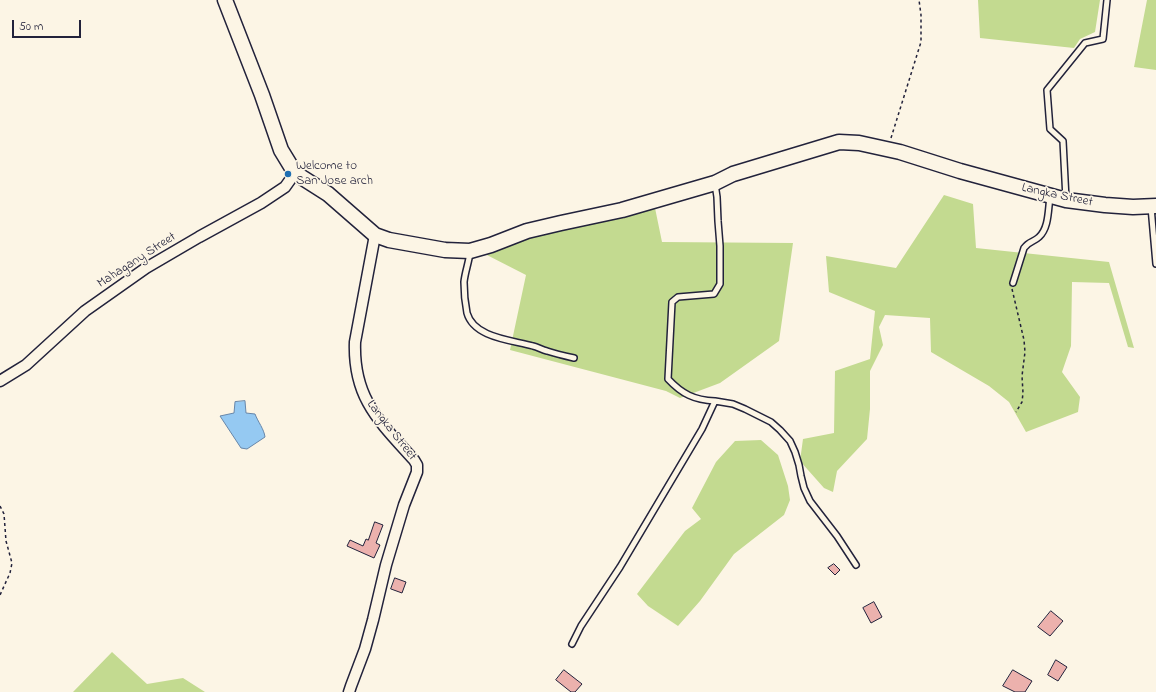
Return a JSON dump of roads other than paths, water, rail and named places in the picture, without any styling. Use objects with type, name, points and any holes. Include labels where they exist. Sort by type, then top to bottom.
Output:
[{"type":"street","points":[[225,0],[262,95],[281,150],[295,173],[328,194],[374,235]]},
{"type":"street","name":"Langka Street","points":[[349,692],[365,649],[386,565],[404,505],[417,472],[417,465],[414,460],[386,429],[372,410],[362,390],[357,372],[354,355],[355,342],[374,235],[389,240],[445,250],[470,251],[491,245],[527,231],[561,222],[622,210],[715,183],[733,174],[839,142],[859,143],[900,152],[960,171],[1066,200],[1133,207],[1154,206]]},
{"type":"street","name":"Mahagany Street","points":[[0,381],[26,365],[85,311],[146,268],[261,203],[285,187],[295,173]]},
{"type":"lane","points":[[1066,200],[1063,141],[1050,129],[1047,90],[1085,43],[1103,39],[1107,0]]},
{"type":"lane","points":[[715,183],[720,246],[720,284],[714,294],[678,297],[672,302],[668,379],[676,388],[690,396],[703,400],[733,404],[770,422],[780,430],[790,441],[799,465],[804,488],[810,501],[838,536],[856,565]]},
{"type":"lane","points":[[1013,283],[1024,248],[1027,244],[1038,239],[1046,227],[1050,196]]},
{"type":"lane","points":[[1154,206],[1156,264]]},
{"type":"lane","points":[[470,251],[464,282],[464,291],[469,318],[475,325],[484,332],[502,339],[534,346],[548,352],[574,358]]},
{"type":"lane","points":[[572,644],[581,626],[620,567],[702,429],[715,401]]},
{"type":"water","points":[[245,401],[246,413],[255,414],[265,437],[247,449],[241,448],[220,416],[234,413],[235,402]]},
{"type":"place","name":"Welcome to San Jose arch","points":[[288,174]]}]
